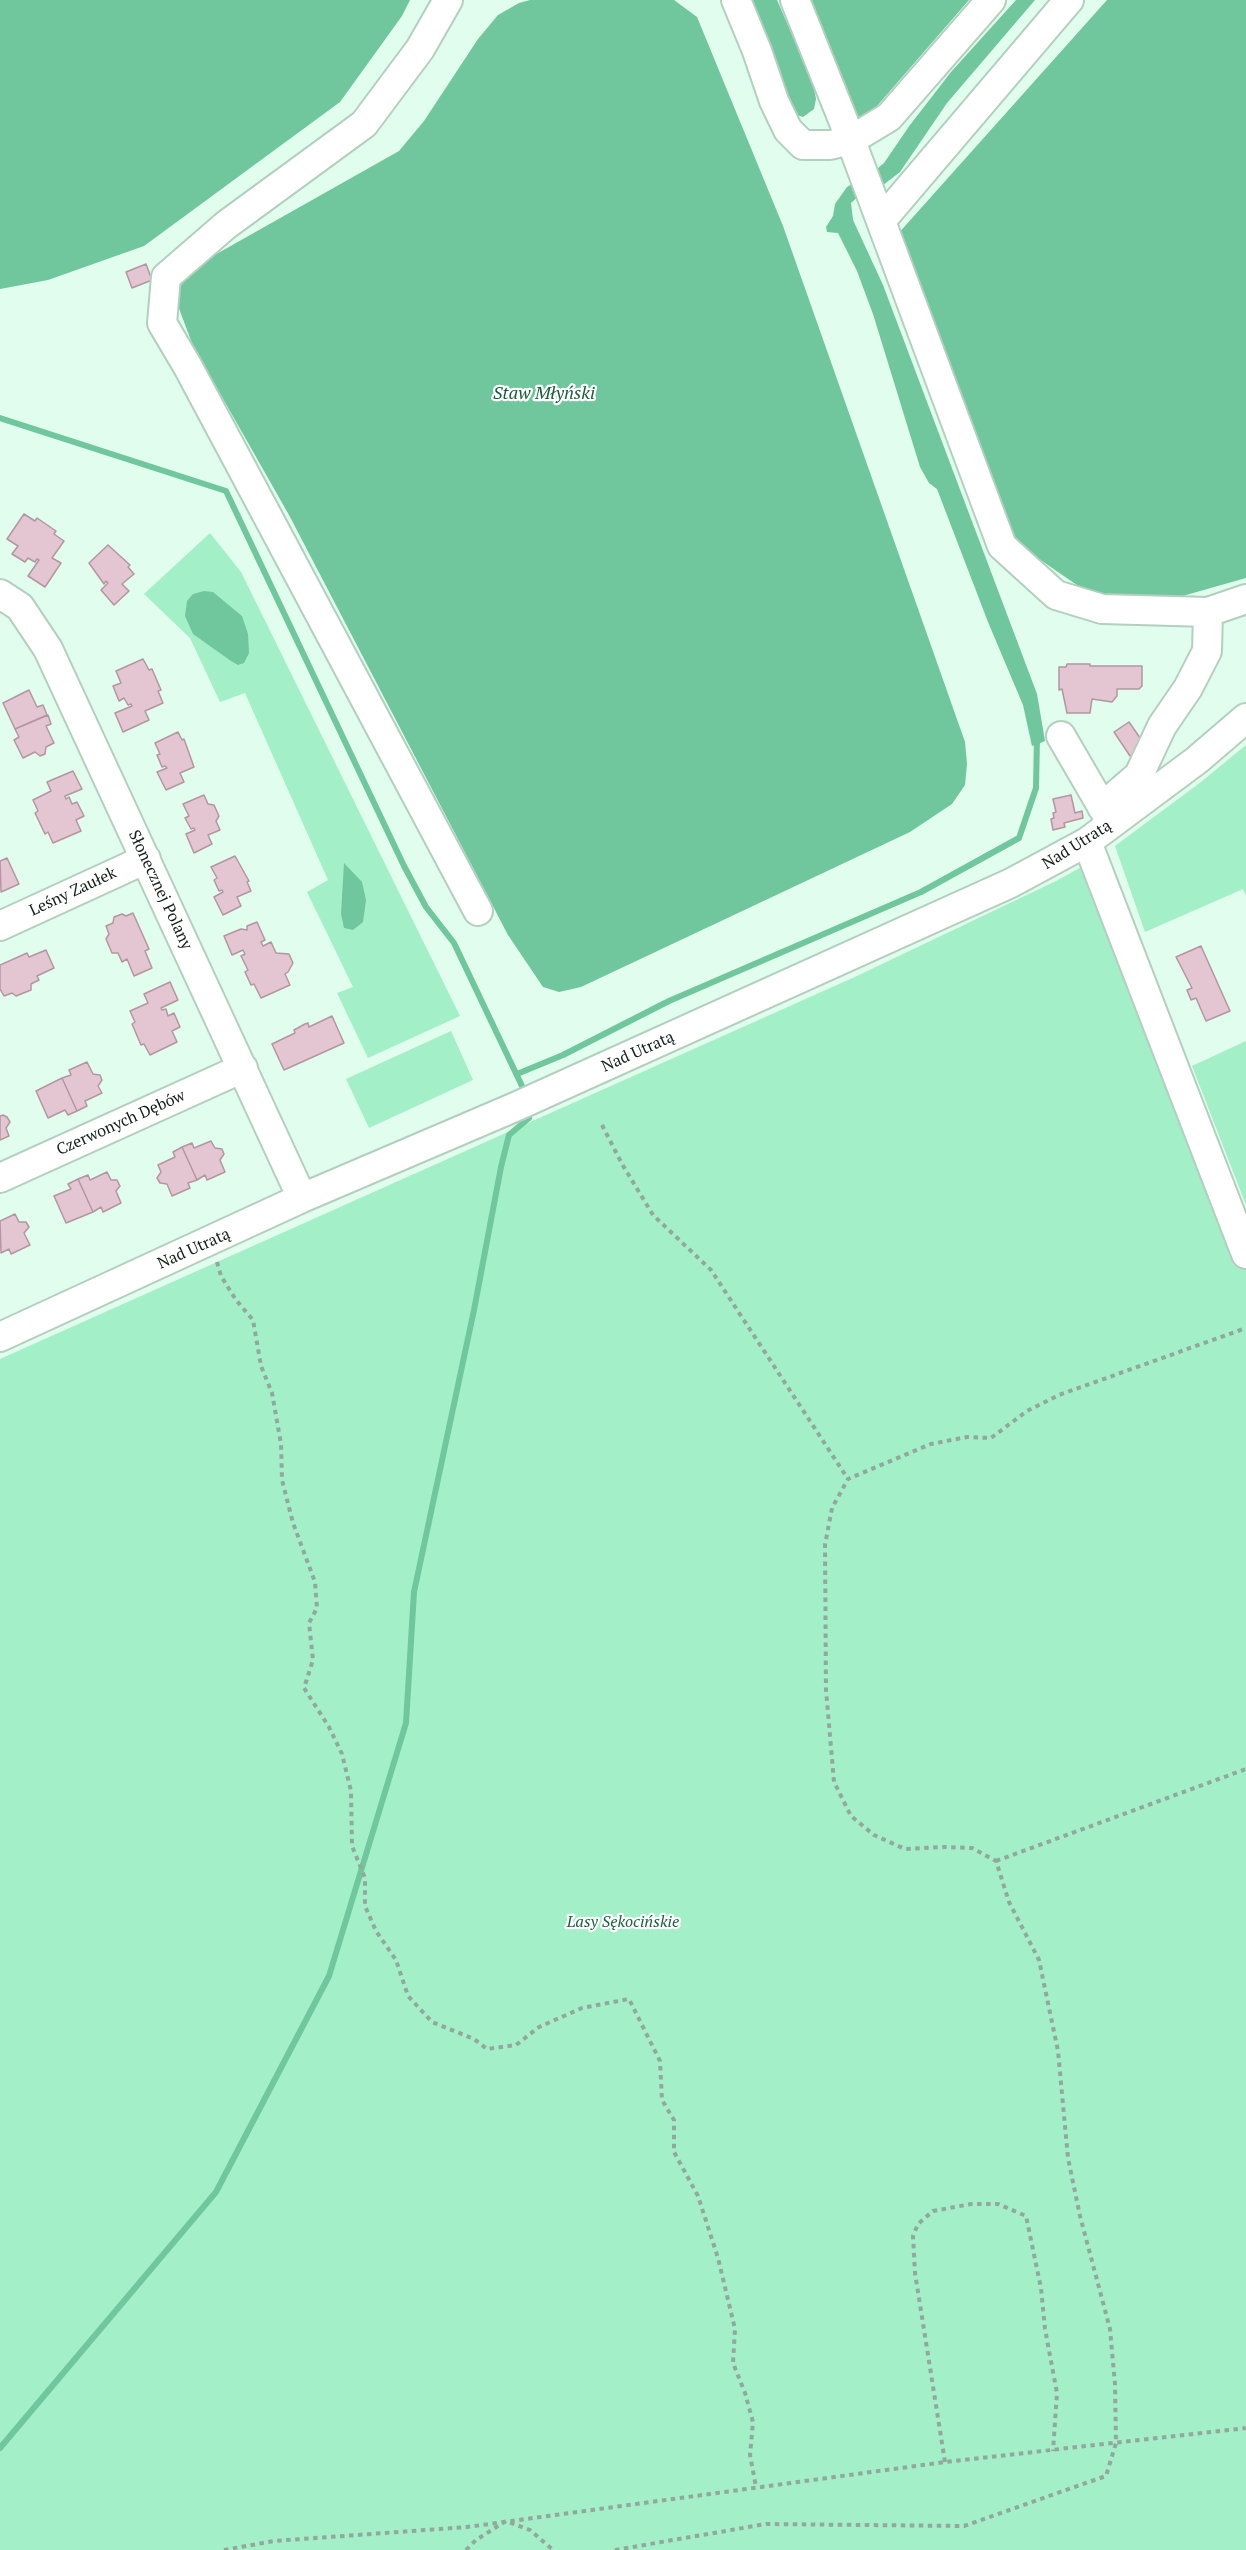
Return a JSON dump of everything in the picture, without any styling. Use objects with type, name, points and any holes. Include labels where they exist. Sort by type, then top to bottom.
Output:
[{"type":"street","points":[[448,0],[420,49],[364,124],[226,225],[166,277],[162,323],[188,367],[478,911]]},
{"type":"street","points":[[736,0],[758,51],[774,101],[788,130],[803,145],[830,145],[851,140],[889,117],[991,0]]},
{"type":"street","points":[[795,0],[851,140],[1002,546],[1056,595],[1102,609],[1208,612],[1246,599]]},
{"type":"street","points":[[881,221],[1069,0]]},
{"type":"street","name":"Słonecznej Polany","points":[[0,594],[20,607],[48,649],[302,1198]]},
{"type":"street","points":[[1061,736],[1107,816],[1139,776],[1162,726],[1188,688],[1207,651],[1208,612]]},
{"type":"street","name":"Nad Utratą","points":[[0,1336],[302,1198],[515,1107],[1011,883],[1087,842],[1107,816],[1197,760],[1246,717]]},
{"type":"street","points":[[1087,842],[1246,1254]]},
{"type":"street","name":"Leśny Zaułek","points":[[0,926],[146,859]]},
{"type":"street","name":"Czerwonych Dębów","points":[[0,1178],[243,1068]]},
{"type":"path","points":[[602,1125],[622,1164],[653,1215],[711,1270],[848,1479]]},
{"type":"path","points":[[214,1253],[221,1276],[236,1300],[253,1320],[261,1366],[272,1393],[281,1444],[282,1480],[293,1523],[315,1582],[317,1608],[309,1623],[313,1660],[304,1688],[329,1727],[342,1754],[351,1791],[352,1846],[365,1878],[365,1906],[376,1931],[396,1960],[408,1996],[432,2022],[474,2039],[487,2049],[516,2045],[539,2027],[582,2008],[629,2000],[660,2061],[662,2100],[674,2120],[674,2152],[698,2196],[718,2258],[735,2329],[733,2363],[753,2422],[750,2455],[756,2487]]},
{"type":"path","points":[[615,2550],[766,2524],[964,2526],[1106,2476],[1116,2443],[1115,2384],[1110,2329],[1080,2216],[1068,2157],[1058,2051],[1039,1960],[1009,1902],[996,1862],[972,1848],[905,1849],[874,1835],[851,1816],[834,1782],[826,1690],[825,1545],[832,1508],[848,1479],[931,1444],[967,1437],[991,1438],[1027,1411],[1059,1395],[1246,1328]]},
{"type":"path","points":[[996,1862],[1246,1769]]},
{"type":"path","points":[[945,2462],[915,2273],[913,2236],[918,2224],[933,2211],[971,2204],[998,2205],[1026,2216],[1041,2288],[1045,2329],[1057,2393],[1053,2451]]},
{"type":"path","points":[[224,2550],[274,2541],[467,2527],[945,2462],[1246,2428]]},
{"type":"path","points":[[466,2550],[476,2540],[506,2521]]},
{"type":"path","points":[[506,2521],[530,2530],[553,2550]]},
{"type":"green space","points":[[210,533],[241,572],[460,1016],[368,1058],[337,993],[353,987],[307,892],[328,880],[245,693],[220,702],[190,638],[144,594]]},
{"type":"green space","points":[[1246,745],[1246,896],[1243,889],[1145,932],[1115,846],[1201,782]]},
{"type":"green space","name":"Lasy Sękocińskie","points":[[1087,864],[1246,1270],[1246,2550],[0,2550],[0,1359],[857,976]]},
{"type":"green space","points":[[451,1031],[473,1080],[369,1128],[346,1079]]},
{"type":"green space","points":[[1246,1041],[1246,1205],[1192,1066]]},
{"type":"water","points":[[0,0],[410,0],[402,16],[340,102],[144,246],[48,280],[0,289]]},
{"type":"water","name":"Staw Młyński","points":[[530,0],[674,0],[697,17],[783,226],[965,742],[967,764],[965,785],[952,804],[910,832],[581,987],[559,992],[543,987],[508,935],[289,515],[193,346],[177,303],[176,289],[181,279],[197,265],[399,151],[424,121],[478,39],[498,15],[519,3]]},
{"type":"water","points":[[748,0],[777,0],[813,83],[816,99],[814,109],[803,117],[791,113]]},
{"type":"water","points":[[807,0],[969,0],[857,129]]},
{"type":"water","points":[[1016,0],[1035,0],[947,103],[900,172],[878,189],[871,174],[884,163],[951,72]]},
{"type":"water","points":[[1107,0],[1246,0],[1246,578],[1179,597],[1090,594],[1010,539],[897,235]]},
{"type":"water","points":[[855,182],[860,195],[851,203],[853,220],[883,285],[1037,694],[1045,741],[1032,746],[1023,705],[988,622],[937,489],[929,483],[920,467],[873,314],[857,271],[838,233],[827,232],[826,227],[833,216],[835,204],[847,187]]},
{"type":"water","points":[[204,591],[213,592],[242,616],[248,634],[249,653],[244,663],[238,665],[193,634],[185,616],[187,601],[193,594]]},
{"type":"water","points":[[344,863],[362,882],[366,900],[363,922],[353,930],[344,928],[341,914]]},
{"type":"building","points":[[146,264],[152,280],[132,288],[126,272]]},
{"type":"building","points":[[24,514],[35,521],[37,518],[56,531],[54,534],[64,541],[52,558],[61,563],[45,587],[28,576],[39,560],[35,562],[28,558],[25,562],[12,554],[18,546],[7,539]]},
{"type":"building","points":[[108,545],[130,565],[128,567],[134,574],[122,584],[129,591],[114,605],[101,590],[108,583],[106,581],[104,584],[89,563]]},
{"type":"building","points":[[143,659],[149,670],[152,669],[161,690],[158,691],[163,703],[145,711],[149,720],[123,732],[115,713],[132,706],[128,705],[124,698],[119,701],[113,686],[121,683],[116,671]]},
{"type":"building","points":[[1067,664],[1142,666],[1142,686],[1139,689],[1117,689],[1117,696],[1112,702],[1092,699],[1090,713],[1067,713],[1062,689],[1059,690],[1059,667],[1066,667]]},
{"type":"building","points":[[29,690],[37,707],[43,705],[47,715],[15,729],[3,703]]},
{"type":"building","points":[[48,715],[51,724],[46,726],[54,743],[46,747],[45,754],[40,756],[35,752],[23,758],[14,740],[19,737],[15,729]]},
{"type":"building","points":[[1129,722],[1145,745],[1130,756],[1114,732]]},
{"type":"building","points":[[178,732],[182,740],[184,739],[194,767],[180,773],[184,782],[166,790],[157,772],[167,768],[162,767],[155,743]]},
{"type":"building","points":[[73,771],[82,789],[65,796],[66,799],[69,797],[72,804],[77,802],[84,816],[76,820],[81,831],[53,843],[48,832],[45,834],[35,813],[38,811],[33,800],[51,791],[47,782]]},
{"type":"building","points":[[204,795],[208,804],[214,805],[219,816],[216,821],[220,830],[208,835],[212,844],[194,853],[186,834],[195,830],[191,829],[185,818],[189,816],[183,804]]},
{"type":"building","points":[[1071,795],[1075,813],[1082,811],[1083,818],[1064,823],[1065,827],[1053,830],[1051,819],[1054,818],[1053,813],[1056,812],[1053,799]]},
{"type":"building","points":[[235,856],[249,881],[247,882],[251,891],[237,897],[241,906],[223,915],[214,897],[223,892],[219,891],[214,880],[217,878],[211,867]]},
{"type":"building","points":[[7,858],[19,884],[1,892],[0,861]]},
{"type":"building","points":[[133,913],[149,949],[145,951],[152,968],[134,976],[127,959],[122,962],[118,953],[112,953],[106,939],[109,934],[106,926],[113,923],[114,917]]},
{"type":"building","points":[[257,922],[265,940],[261,942],[263,946],[271,942],[276,953],[289,954],[293,963],[285,974],[290,985],[261,998],[245,972],[248,970],[241,956],[245,954],[243,950],[232,955],[224,936],[241,929],[247,930],[247,926]]},
{"type":"building","points":[[1201,946],[1230,1011],[1206,1021],[1196,998],[1191,1000],[1187,990],[1192,988],[1176,957]]},
{"type":"building","points":[[46,950],[54,968],[37,976],[39,980],[31,984],[31,990],[16,996],[12,993],[4,996],[0,989],[0,965],[27,953],[29,957]]},
{"type":"building","points":[[170,982],[178,1000],[161,1008],[166,1009],[168,1016],[174,1013],[180,1027],[172,1031],[177,1042],[150,1055],[144,1044],[141,1045],[132,1024],[135,1022],[130,1011],[148,1003],[144,994]]},
{"type":"building","points":[[332,1016],[344,1043],[284,1070],[272,1044],[295,1033],[294,1030],[305,1024],[308,1023],[309,1027]]},
{"type":"building","points":[[87,1062],[93,1074],[100,1075],[102,1080],[98,1086],[102,1093],[85,1101],[87,1106],[77,1111],[62,1078],[71,1075],[69,1070]]},
{"type":"building","points":[[62,1078],[77,1111],[68,1115],[65,1110],[48,1118],[36,1091]]},
{"type":"building","points":[[3,1115],[10,1122],[6,1128],[9,1136],[0,1140],[0,1116]]},
{"type":"building","points":[[211,1141],[215,1148],[222,1149],[224,1154],[220,1160],[225,1172],[207,1180],[205,1175],[197,1180],[182,1147],[192,1143],[194,1148]]},
{"type":"building","points":[[182,1147],[197,1180],[188,1183],[190,1188],[172,1196],[167,1184],[160,1183],[157,1178],[161,1172],[158,1165],[175,1157],[173,1152]]},
{"type":"building","points":[[107,1172],[111,1180],[117,1180],[120,1186],[116,1191],[121,1203],[103,1212],[101,1207],[93,1212],[78,1179],[88,1175],[90,1180]]},
{"type":"building","points":[[78,1179],[93,1212],[66,1223],[54,1196],[71,1189],[68,1184]]},
{"type":"building","points":[[15,1214],[19,1222],[26,1222],[29,1227],[24,1233],[30,1245],[11,1254],[9,1249],[1,1253],[0,1221]]},
{"type":"waterway","points":[[0,418],[226,491],[404,866],[426,907],[454,943],[522,1086]]},
{"type":"waterway","points":[[517,1074],[563,1055],[669,1001],[921,892],[1019,838],[1036,788],[1037,737]]},
{"type":"waterway","points":[[0,2448],[216,2192],[329,1976],[406,1723],[414,1592],[474,1310],[501,1167],[509,1135],[529,1118]]}]
